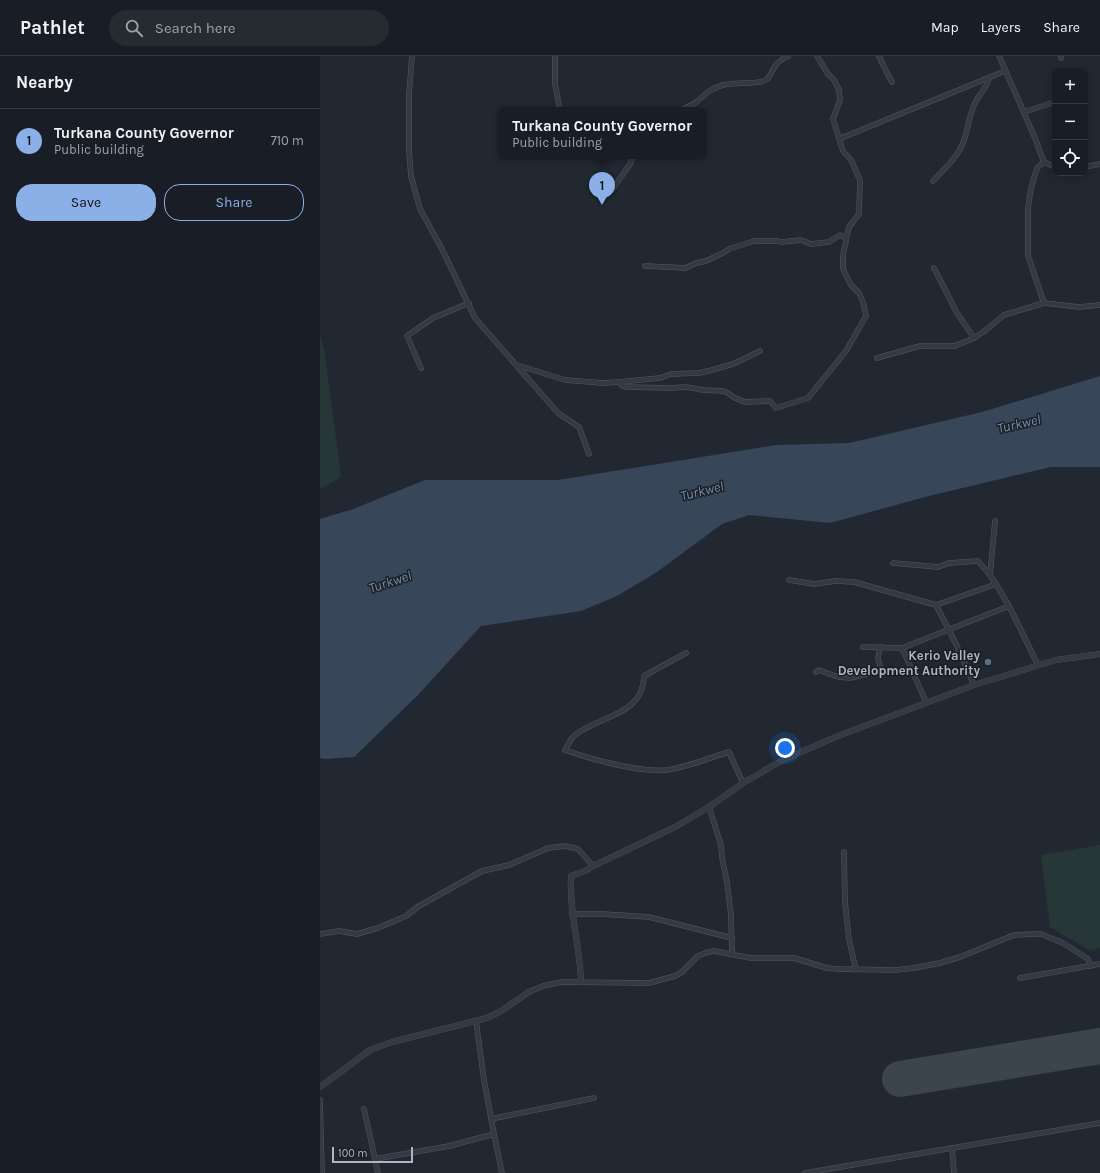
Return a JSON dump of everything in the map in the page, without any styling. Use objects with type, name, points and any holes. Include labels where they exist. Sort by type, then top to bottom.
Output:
[{"type":"street","points":[[412,56],[408,94],[409,138],[412,176],[420,209],[469,303],[475,318],[558,413],[579,427],[589,454]]},
{"type":"street","points":[[555,56],[555,84],[559,107]]},
{"type":"street","points":[[618,382],[626,387],[670,388],[686,386],[703,390],[718,390],[728,392],[734,398],[745,402],[770,401],[776,408],[808,398],[846,351],[866,316],[863,302],[859,293],[851,285],[844,269],[843,255],[849,227],[859,214],[860,180],[851,160],[843,151],[833,119],[840,100],[840,94],[834,80],[828,74],[817,56]]},
{"type":"street","points":[[879,56],[892,82]]},
{"type":"street","points":[[999,56],[1044,162],[1052,166]]},
{"type":"street","points":[[688,107],[694,104],[708,91],[714,88],[731,84],[759,83],[766,81],[772,75],[775,65],[784,57]]},
{"type":"street","points":[[840,139],[1005,71]]},
{"type":"street","points":[[933,181],[960,150],[976,102],[988,86],[989,78]]},
{"type":"street","points":[[1024,112],[1052,103]]},
{"type":"street","points":[[612,190],[632,159]]},
{"type":"street","points":[[1044,162],[1038,166],[1036,171],[1031,188],[1028,208],[1028,256],[1044,303]]},
{"type":"street","points":[[1088,166],[1100,164]]},
{"type":"street","points":[[645,266],[686,268],[696,263],[711,259],[729,249],[754,241],[781,242],[801,240],[811,244],[829,242],[840,235],[846,238]]},
{"type":"street","points":[[934,268],[956,313],[974,338]]},
{"type":"street","points":[[421,368],[407,336],[433,318],[469,303]]},
{"type":"street","points":[[877,358],[920,346],[955,346],[974,338],[1004,316],[1044,303],[1079,307],[1100,305]]},
{"type":"street","points":[[517,365],[564,380],[603,383],[660,378],[671,374],[712,370],[733,364],[760,351]]},
{"type":"street","points":[[990,575],[995,521]]},
{"type":"street","points":[[893,563],[938,567],[949,563],[972,561],[978,562],[990,575],[1009,606],[1038,665]]},
{"type":"street","points":[[789,580],[814,584],[836,581],[854,582],[936,606],[996,584]]},
{"type":"street","points":[[936,606],[974,684]]},
{"type":"street","points":[[863,647],[902,648],[1009,606]]},
{"type":"street","points":[[816,672],[819,670],[838,677],[850,678],[879,671],[882,669],[878,659],[880,647]]},
{"type":"street","points":[[902,648],[926,702]]},
{"type":"street","points":[[686,653],[644,676],[642,690],[636,701],[625,710],[591,725],[574,735],[565,750],[629,767],[666,770],[729,752],[743,783]]},
{"type":"street","points":[[581,982],[579,950],[572,914],[570,893],[571,876],[585,871],[675,827],[709,807],[743,783],[783,760],[845,733],[974,684],[1038,665],[1081,656],[1100,654]]},
{"type":"street","points":[[709,807],[721,845],[729,896],[732,954]]},
{"type":"street","points":[[320,934],[339,931],[357,934],[378,928],[406,916],[419,906],[482,872],[509,865],[548,848],[565,846],[578,849],[593,866]]},
{"type":"street","points":[[844,852],[845,902],[849,940],[856,970]]},
{"type":"street","points":[[572,914],[649,917],[732,938]]},
{"type":"street","points":[[320,1087],[370,1050],[399,1040],[476,1021],[501,1011],[528,992],[543,986],[562,982],[649,984],[675,976],[682,972],[698,956],[708,952],[719,951],[752,958],[794,958],[827,968],[856,970],[906,969],[940,963],[960,957],[1014,935],[1041,934],[1063,943],[1088,958],[1091,966]]},
{"type":"street","points":[[1020,978],[1100,964]]},
{"type":"street","points":[[476,1021],[484,1080],[502,1173]]},
{"type":"street","points":[[491,1119],[594,1098]]},
{"type":"street","points":[[320,1100],[322,1173]]},
{"type":"street","points":[[364,1109],[378,1173]]},
{"type":"street","points":[[805,1173],[1100,1123]]},
{"type":"street","points":[[375,1159],[449,1146],[494,1134]]},
{"type":"street","points":[[952,1148],[954,1173]]},
{"type":"shaded area","points":[[320,334],[325,355],[341,477],[320,489]]},
{"type":"shaded area","points":[[1100,845],[1100,948],[1089,950],[1050,927],[1041,855]]},
{"type":"water","name":"Turkwel","points":[[1100,376],[1100,467],[1051,467],[925,497],[830,523],[749,515],[722,524],[657,572],[617,596],[581,611],[481,626],[417,696],[354,757],[320,758],[320,519],[353,509],[425,480],[558,480],[776,445],[849,443],[982,412]]},
{"type":"runway","points":[[900,1079],[1100,1046]]},
{"type":"place","name":"Turkana County Governor","points":[[602,205]]},
{"type":"place","name":"Kerio Valley Development Authority","points":[[988,662]]}]
